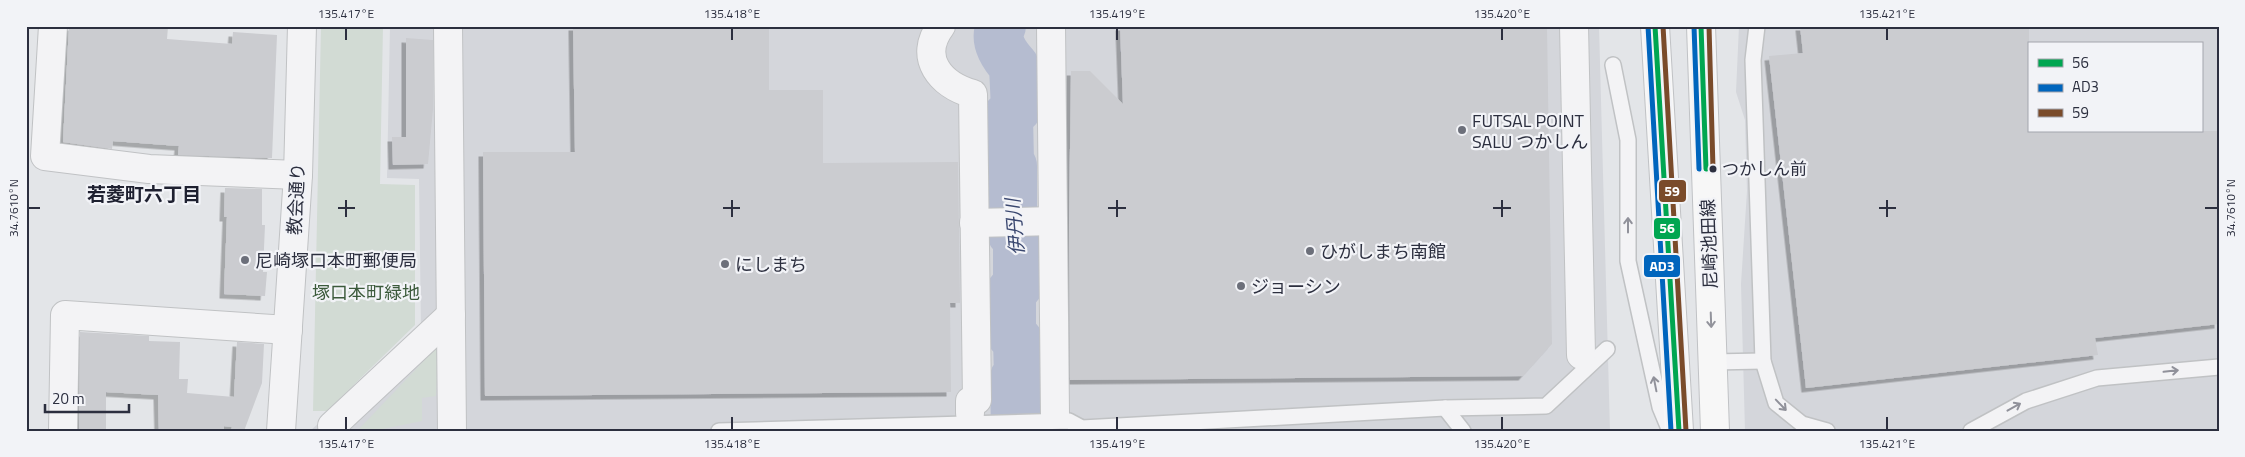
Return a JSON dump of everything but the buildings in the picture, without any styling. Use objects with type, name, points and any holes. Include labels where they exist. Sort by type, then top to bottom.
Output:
[{"type":"main road","points":[[1655,26],[1679,431]]},
{"type":"main road","name":"尼崎池田線","points":[[1702,26],[1715,431]]},
{"type":"street","points":[[53,26],[36,139],[45,156],[149,169],[298,175]]},
{"type":"street","name":"教会通り","points":[[281,431],[298,175],[302,26]]},
{"type":"street","points":[[448,26],[452,431]]},
{"type":"street","points":[[941,26],[934,38],[932,51],[936,71],[949,84],[973,94],[977,400],[970,401],[981,419]]},
{"type":"street","points":[[1046,419],[1053,221],[1051,26]]},
{"type":"street","points":[[1574,26],[1594,352]]},
{"type":"street","points":[[974,223],[1053,221]]},
{"type":"street","points":[[64,431],[65,315],[288,330]]},
{"type":"street","points":[[332,426],[451,315]]},
{"type":"lane","points":[[1756,26],[1752,60],[1763,361],[1776,403],[1802,424],[1827,431]]},
{"type":"lane","points":[[1613,65],[1628,140],[1628,261],[1660,407],[1670,431]]},
{"type":"lane","points":[[719,431],[981,419],[1069,421],[1082,428],[1446,408],[1546,406],[1594,352]]},
{"type":"lane","points":[[1712,362],[1763,361]]},
{"type":"lane","points":[[1972,431],[2026,401],[2097,378],[2219,366]]},
{"type":"lane","points":[[1446,408],[1463,431]]},
{"type":"shaded area","points":[[390,26],[1599,26],[1610,431],[310,431],[421,330],[419,179],[387,178]]},
{"type":"shaded area","points":[[1739,26],[2219,26],[2219,431],[1745,431],[1741,284],[1747,191],[1745,120],[1736,92]]},
{"type":"green space","name":"塚口本町緑地","points":[[321,26],[383,26],[380,184],[415,185],[415,325],[327,411],[313,411]]},
{"type":"green space","points":[[439,345],[436,396],[422,398],[422,421],[373,431],[357,431]]},
{"type":"waterway","name":"伊丹川","points":[[1001,26],[999,42],[1014,66],[1016,109],[1008,116],[1009,162],[1012,166],[1012,233],[1018,239],[1018,285],[1011,292],[1011,334],[1018,341],[1019,375],[1015,378],[1016,431]]},
{"type":"transit line","name":"AD3","points":[[1648,26],[1671,431]]},
{"type":"transit line","name":"56","points":[[1655,26],[1679,431]]},
{"type":"transit line","name":"59","points":[[1663,26],[1686,431]]},
{"type":"transit line","name":"AD3","points":[[1694,26],[1699,169]]},
{"type":"transit line","name":"56","points":[[1701,26],[1706,169]]},
{"type":"transit line","name":"59","points":[[1709,26],[1713,169]]},
{"type":"place","name":"FUTSAL POINT SALU つかしん","points":[[1462,130]]},
{"type":"place","name":"つかしん前","points":[[1713,169]]},
{"type":"place","name":"ひがしまち南館","points":[[1310,251]]},
{"type":"place","name":"尼崎塚口本町郵便局","points":[[245,260]]},
{"type":"place","name":"にしまち","points":[[725,264]]},
{"type":"place","name":"ジョーシン","points":[[1241,286]]},
{"type":"district","name":"若菱町六丁目","points":[[144,193]]}]
